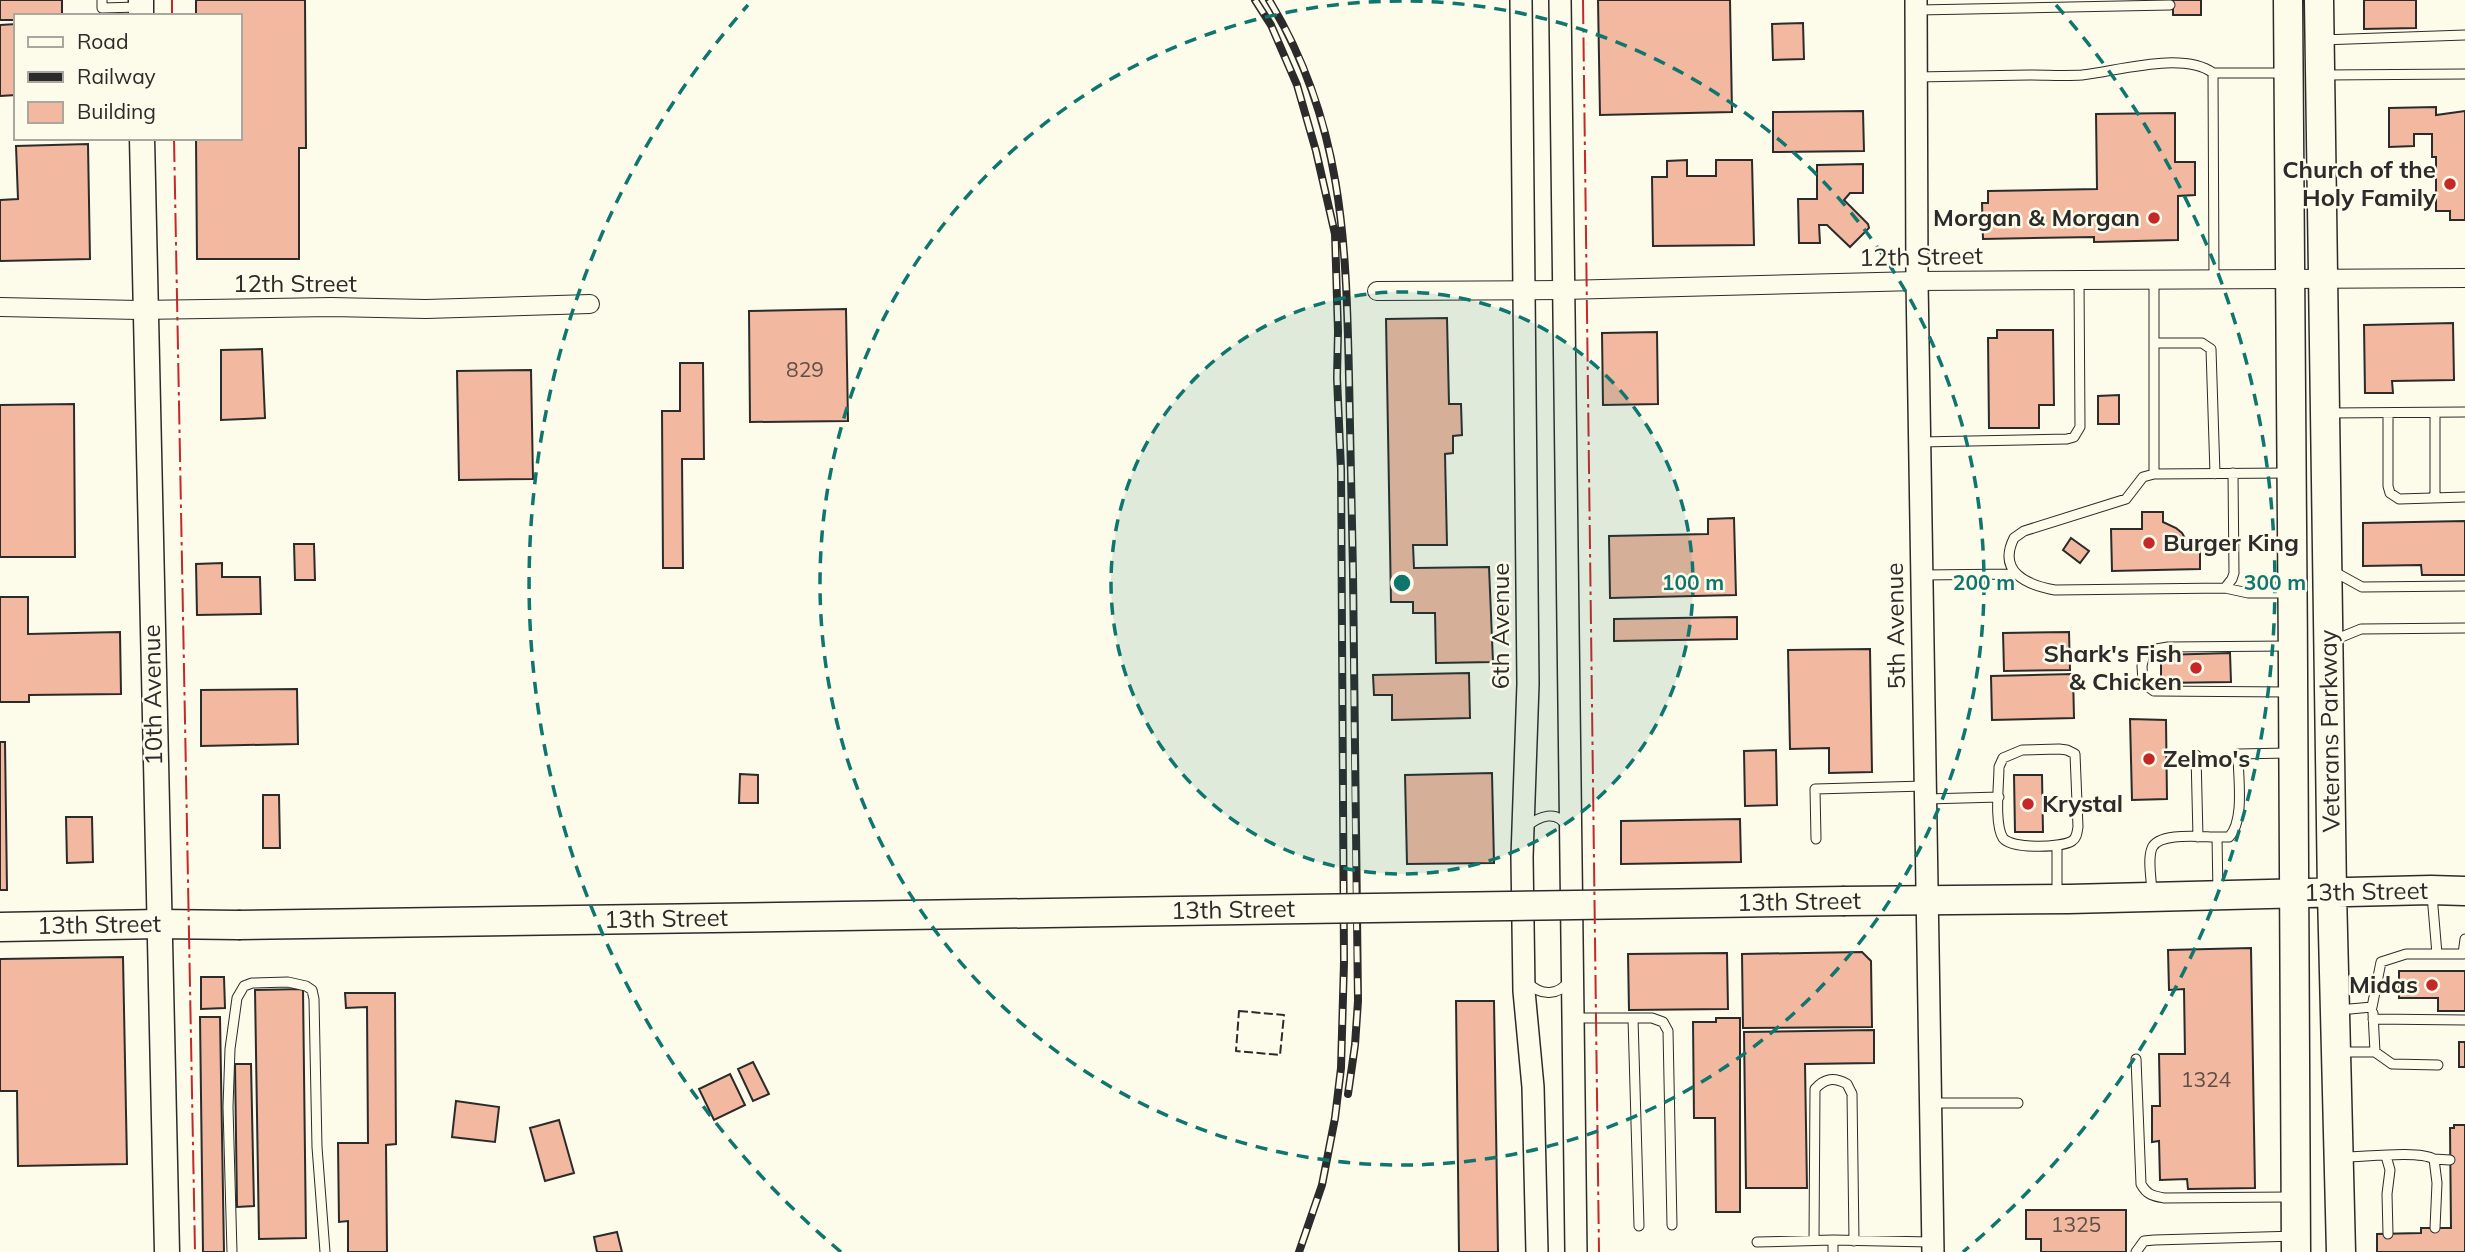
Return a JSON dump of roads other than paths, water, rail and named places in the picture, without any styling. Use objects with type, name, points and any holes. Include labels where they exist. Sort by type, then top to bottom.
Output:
[{"type":"main road","name":"Veterans Parkway","points":[[2288,0],[2293,473],[2291,692],[2295,1244]]},
{"type":"main road","name":"Veterans Parkway","points":[[2319,0],[2332,893],[2341,1252]]},
{"type":"main road","name":"10th Avenue","points":[[142,140],[167,1252]]},
{"type":"main road","name":"13th Street","points":[[0,927],[2465,891]]},
{"type":"street","name":"6th Avenue","points":[[1521,0],[1528,684],[1523,830],[1524,979],[1532,1087],[1537,1252]]},
{"type":"street","points":[[1560,0],[1576,1252]]},
{"type":"street","name":"5th Avenue","points":[[1916,5],[1917,281],[1933,1247]]},
{"type":"street","name":"12th Street","points":[[1377,291],[1525,291],[1917,281],[2465,278]]},
{"type":"street","name":"12th Street","points":[[0,307],[144,310],[331,307],[426,309],[590,303]]},
{"type":"lane","points":[[102,0],[102,8],[141,8]]},
{"type":"lane","points":[[1916,5],[2170,5]]},
{"type":"lane","points":[[2320,40],[2465,35]]},
{"type":"lane","points":[[1916,77],[2082,75],[2129,66],[2158,64],[2190,64],[2206,68],[2213,74],[2288,74]]},
{"type":"lane","points":[[2213,74],[2214,279]]},
{"type":"lane","points":[[2320,75],[2465,74]]},
{"type":"lane","points":[[2154,279],[2154,474]]},
{"type":"lane","points":[[1920,442],[2074,437],[2080,427],[2079,280]]},
{"type":"lane","points":[[2154,343],[2202,343],[2211,349],[2215,474]]},
{"type":"lane","points":[[2325,413],[2465,412]]},
{"type":"lane","points":[[2388,413],[2390,493],[2399,499],[2465,497]]},
{"type":"lane","points":[[2435,413],[2435,497]]},
{"type":"lane","points":[[2225,588],[2234,573],[2233,473]]},
{"type":"lane","points":[[2015,574],[2009,554],[2014,538],[2024,531],[2126,499],[2143,477],[2154,474],[2293,473]]},
{"type":"lane","points":[[2328,569],[2362,587],[2465,586]]},
{"type":"lane","points":[[1922,575],[2015,574],[2029,584],[2055,590],[2225,588],[2248,593],[2292,593]]},
{"type":"lane","points":[[2329,642],[2361,629],[2465,628]]},
{"type":"lane","points":[[2291,692],[2154,691],[2143,683],[2142,666],[2146,654],[2168,647],[2292,646]]},
{"type":"lane","points":[[2059,749],[2075,754],[2078,827],[2072,841],[2057,845],[2017,845],[2003,837],[1999,828],[1998,797],[1999,767],[2003,758],[2022,750],[2059,749]]},
{"type":"lane","points":[[2152,897],[2151,852],[2153,845],[2159,840],[2229,837],[2235,831],[2239,819],[2238,754],[2292,753]]},
{"type":"lane","points":[[2196,755],[2198,837]]},
{"type":"lane","points":[[1816,839],[1815,789],[1998,797]]},
{"type":"lane","points":[[1523,830],[1534,820],[1553,816],[1564,821],[1570,831]]},
{"type":"lane","points":[[2217,837],[2218,895]]},
{"type":"lane","points":[[2057,845],[2057,899]]},
{"type":"lane","points":[[2431,890],[2437,954]]},
{"type":"lane","points":[[2375,1052],[2372,1007],[2382,962],[2406,954],[2463,954],[2465,939]]},
{"type":"lane","points":[[1524,979],[1534,989],[1545,993],[1564,988],[1573,977]]},
{"type":"lane","points":[[232,1252],[229,1095],[230,1049],[237,998],[244,986],[252,983],[288,982],[306,986],[312,990],[314,999],[317,1147],[325,1252]]},
{"type":"lane","points":[[2335,1010],[2372,1007]]},
{"type":"lane","points":[[1573,1018],[1653,1018],[1663,1022],[1668,1031],[1672,1225]]},
{"type":"lane","points":[[1633,1018],[1639,1226]]},
{"type":"lane","points":[[2373,1019],[2465,1020]]},
{"type":"lane","points":[[2336,1052],[2375,1052],[2392,1065],[2438,1065]]},
{"type":"lane","points":[[2136,1059],[2141,1184],[2145,1192],[2164,1198],[2295,1196]]},
{"type":"lane","points":[[1814,1240],[1815,1089],[1830,1079],[1847,1084],[1852,1094],[1854,1241]]},
{"type":"lane","points":[[1930,1103],[2018,1103]]},
{"type":"lane","points":[[2386,1156],[2390,1170],[2387,1194],[2388,1234]]},
{"type":"lane","points":[[2338,1157],[2428,1156],[2450,1160]]},
{"type":"lane","points":[[2434,1159],[2437,1183],[2435,1228]]},
{"type":"lane","points":[[1756,1242],[1833,1240],[1933,1247]]},
{"type":"lane","points":[[1833,1240],[1833,1252]]},
{"type":"lane","points":[[2136,1252],[2144,1241],[2154,1240],[2295,1244]]},
{"type":"railway","points":[[1255,0],[1271,25],[1297,85],[1316,151],[1335,234],[1341,469],[1344,962],[1341,1068],[1322,1185],[1299,1252]]},
{"type":"railway","points":[[1269,0],[1294,46],[1326,137],[1336,183],[1346,277],[1358,1001],[1348,1094]]},
{"type":"place","name":"Church of the Holy Family","points":[[2450,184]]},
{"type":"place","name":"Morgan & Morgan","points":[[2154,218]]},
{"type":"place","name":"Burger King","points":[[2149,543]]},
{"type":"place","name":"Shark's Fish & Chicken","points":[[2196,668]]},
{"type":"place","name":"Zelmo's","points":[[2149,759]]},
{"type":"place","name":"Krystal","points":[[2028,804]]},
{"type":"place","name":"Midas","points":[[2432,985]]}]
